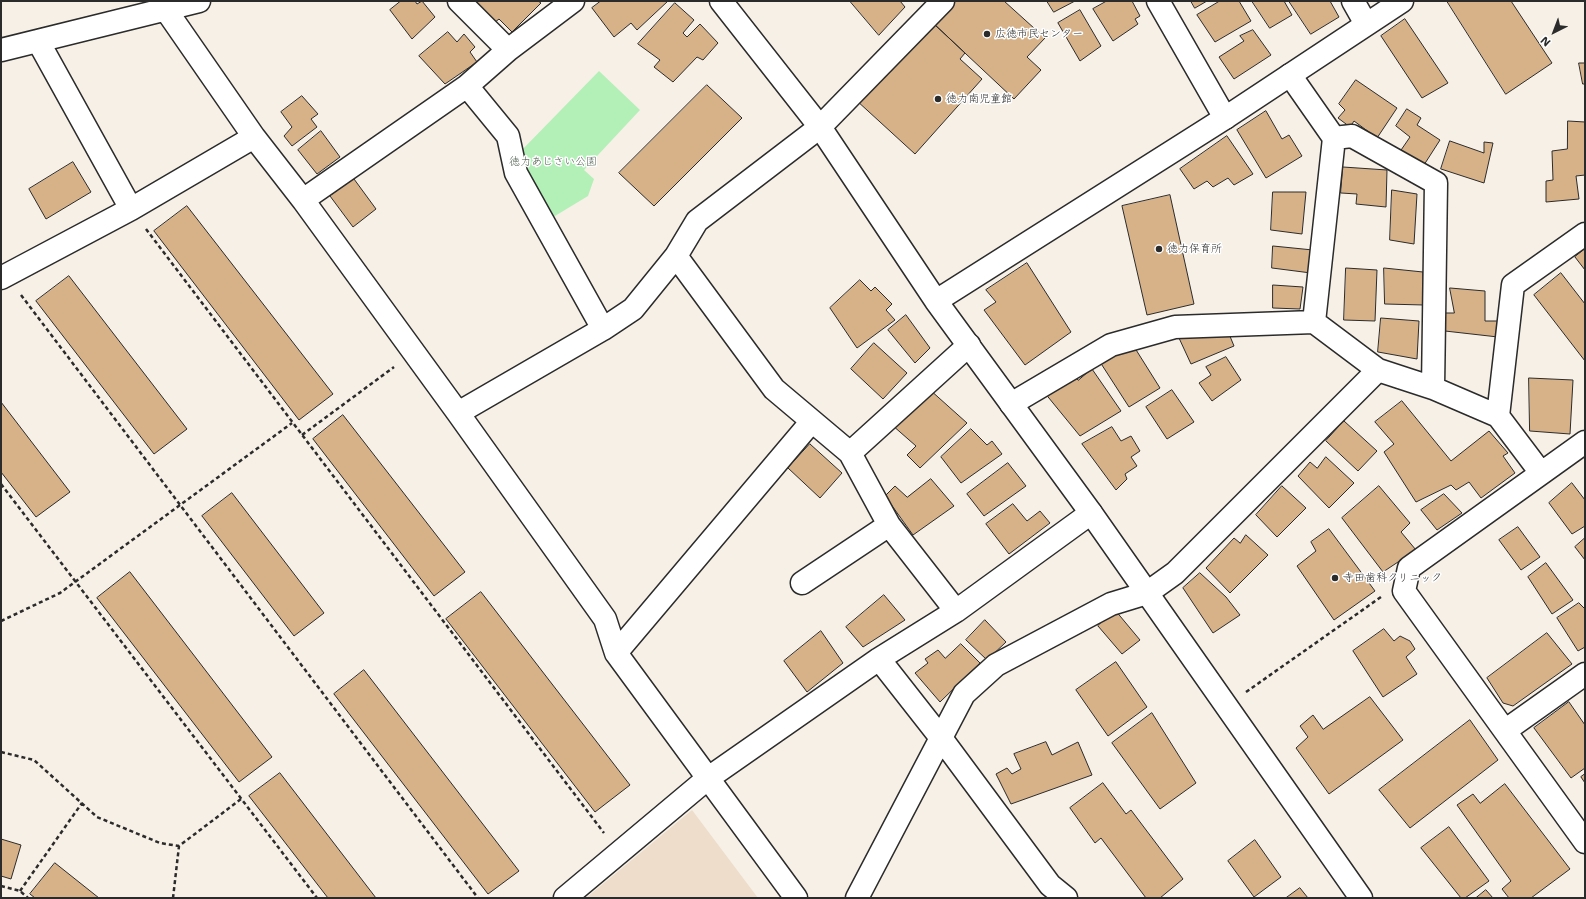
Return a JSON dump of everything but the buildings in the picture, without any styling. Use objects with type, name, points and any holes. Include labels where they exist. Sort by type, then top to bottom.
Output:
[{"type":"street","points":[[1,50],[199,1]]},
{"type":"street","points":[[459,1],[508,50]]},
{"type":"street","points":[[303,200],[467,86],[508,50],[573,1]]},
{"type":"street","points":[[721,1],[820,127],[936,301],[1091,513],[1361,898]]},
{"type":"street","points":[[458,412],[603,329],[633,309],[676,256],[697,221],[820,127],[943,1]]},
{"type":"street","points":[[1158,1],[1225,118]]},
{"type":"street","points":[[1353,1],[1366,24]]},
{"type":"street","points":[[936,301],[1225,118],[1402,1]]},
{"type":"street","points":[[166,10],[254,137],[303,200],[458,412],[605,619],[616,653],[707,779],[796,898]]},
{"type":"street","points":[[38,41],[131,209]]},
{"type":"street","points":[[1290,75],[1334,138],[1314,322]]},
{"type":"street","points":[[467,86],[508,136],[516,173],[603,329]]},
{"type":"street","points":[[1334,138],[1352,136],[1436,183],[1433,388]]},
{"type":"street","points":[[4,277],[131,209],[254,137]]},
{"type":"street","points":[[1498,416],[1513,285],[1585,234]]},
{"type":"street","points":[[676,256],[774,390],[850,453],[889,525],[956,611]]},
{"type":"street","points":[[1011,404],[1111,345],[1176,327],[1314,322],[1378,370],[1433,388],[1498,416],[1541,472]]},
{"type":"street","points":[[850,453],[969,345]]},
{"type":"street","points":[[857,898],[964,694],[996,665],[1111,604],[1147,593],[1175,573],[1378,370]]},
{"type":"street","points":[[616,653],[812,421]]},
{"type":"street","points":[[1585,442],[1541,472],[1409,568],[1404,591],[1506,730],[1585,842]]},
{"type":"street","points":[[565,898],[707,779],[879,659],[956,611],[1091,513]]},
{"type":"street","points":[[802,583],[889,525]]},
{"type":"street","points":[[879,659],[941,738],[1050,885],[1066,898]]},
{"type":"street","points":[[1506,730],[1585,674]]},
{"type":"path","points":[[131,209],[619,853]]},
{"type":"path","points":[[4,277],[181,505],[478,898]]},
{"type":"path","points":[[302,435],[414,352]]},
{"type":"path","points":[[1,621],[60,594],[292,423]]},
{"type":"path","points":[[1,484],[317,898]]},
{"type":"path","points":[[1226,706],[1407,578]]},
{"type":"path","points":[[1,752],[34,760],[98,817],[160,843],[179,846],[241,799]]},
{"type":"path","points":[[20,891],[82,803]]},
{"type":"path","points":[[173,898],[179,846]]},
{"type":"path","points":[[1,886],[20,891],[28,898]]},
{"type":"shaded area","points":[[692,810],[758,898],[586,898]]},
{"type":"green space","name":"徳力あじさい公園","points":[[599,71],[640,110],[584,170],[594,179],[588,196],[550,219],[519,153]]},
{"type":"place","name":"広徳市民センター","points":[[987,34]]},
{"type":"place","name":"徳力南児童館","points":[[938,99]]},
{"type":"place","name":"徳力保育所","points":[[1159,249]]},
{"type":"place","name":"寺田歯科クリニック","points":[[1335,578]]}]
